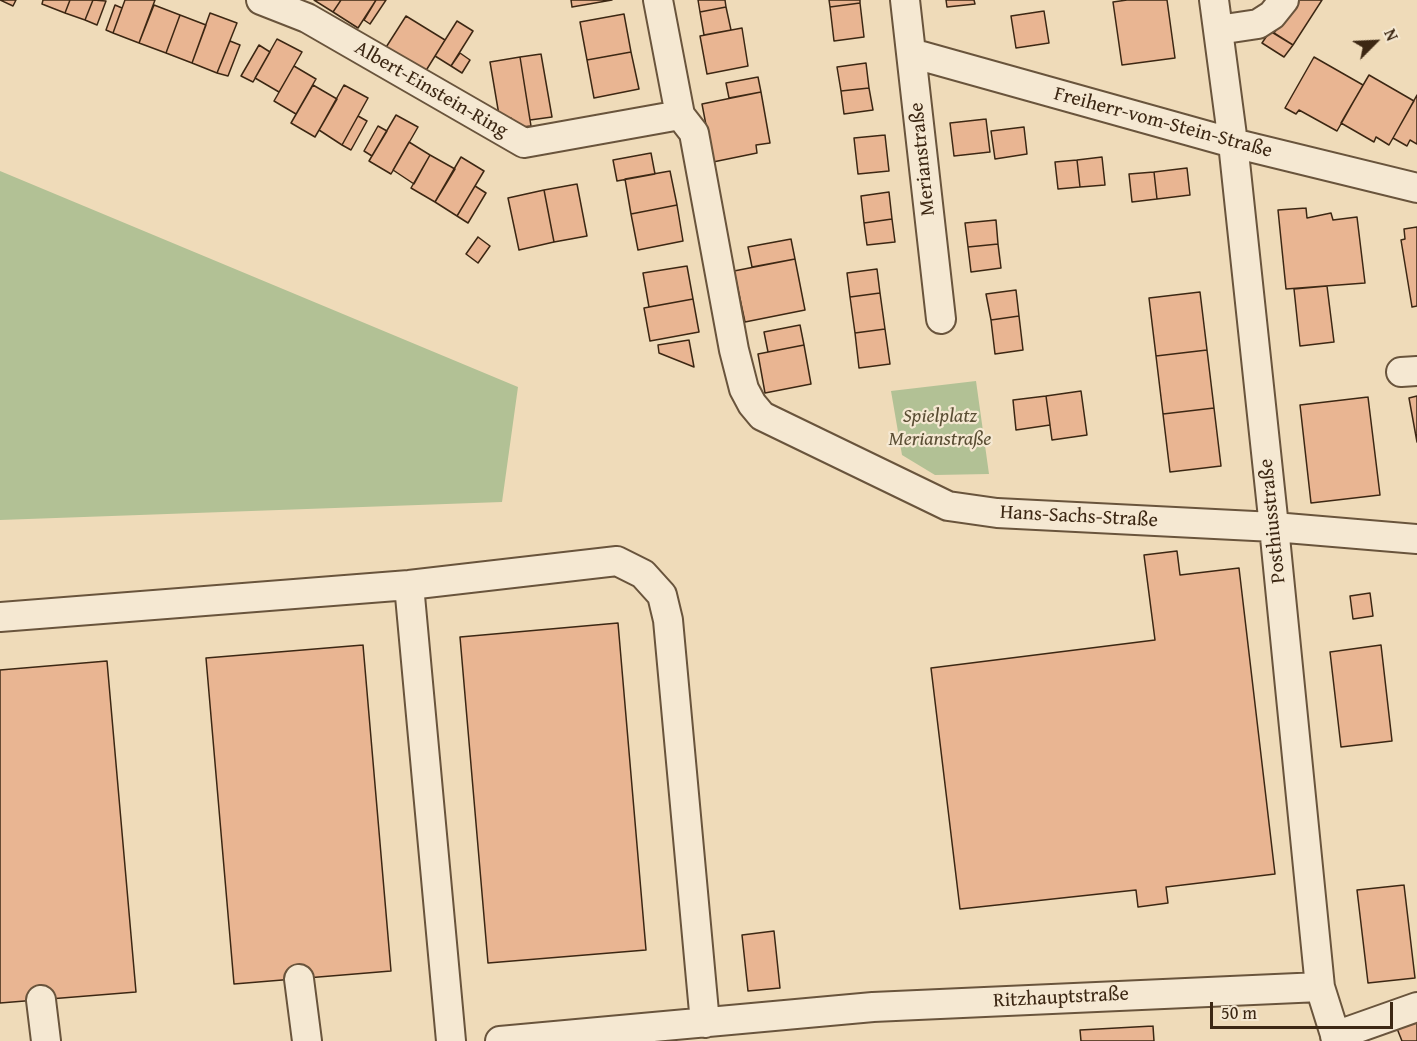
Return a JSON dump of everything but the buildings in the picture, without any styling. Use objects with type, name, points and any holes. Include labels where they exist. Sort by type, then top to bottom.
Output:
[{"type":"street","name":"Albert-Einstein-Ring","points":[[261,0],[307,18],[524,143],[680,115]]},
{"type":"street","points":[[658,0],[680,115]]},
{"type":"street","name":"Merianstraße","points":[[905,0],[941,319]]},
{"type":"street","name":"Posthiusstraße","points":[[1214,0],[1233,143],[1320,987],[1336,1039]]},
{"type":"street","points":[[1218,30],[1258,24],[1272,15],[1284,0]]},
{"type":"street","name":"Freiherr-vom-Stein-Straße","points":[[911,53],[1233,143],[1417,188]]},
{"type":"street","name":"Hans-Sachs-Straße","points":[[680,115],[694,134],[734,350],[744,389],[762,416],[948,507],[997,513],[1274,527],[1417,539]]},
{"type":"street","points":[[0,617],[409,585],[617,561],[643,574],[662,595],[668,620],[705,1023]]},
{"type":"street","points":[[409,585],[452,1041]]},
{"type":"street","points":[[299,979],[307,1041]]},
{"type":"street","name":"Ritzhauptstraße","points":[[500,1041],[873,1007],[1320,987]]},
{"type":"street","points":[[41,1000],[46,1041]]},
{"type":"street","points":[[1336,1039],[1417,1007]]},
{"type":"green space","points":[[0,171],[518,387],[502,502],[0,520]]},
{"type":"green space","name":"Spielplatz Merianstraße","points":[[976,381],[989,474],[935,475],[902,455],[891,391]]}]
